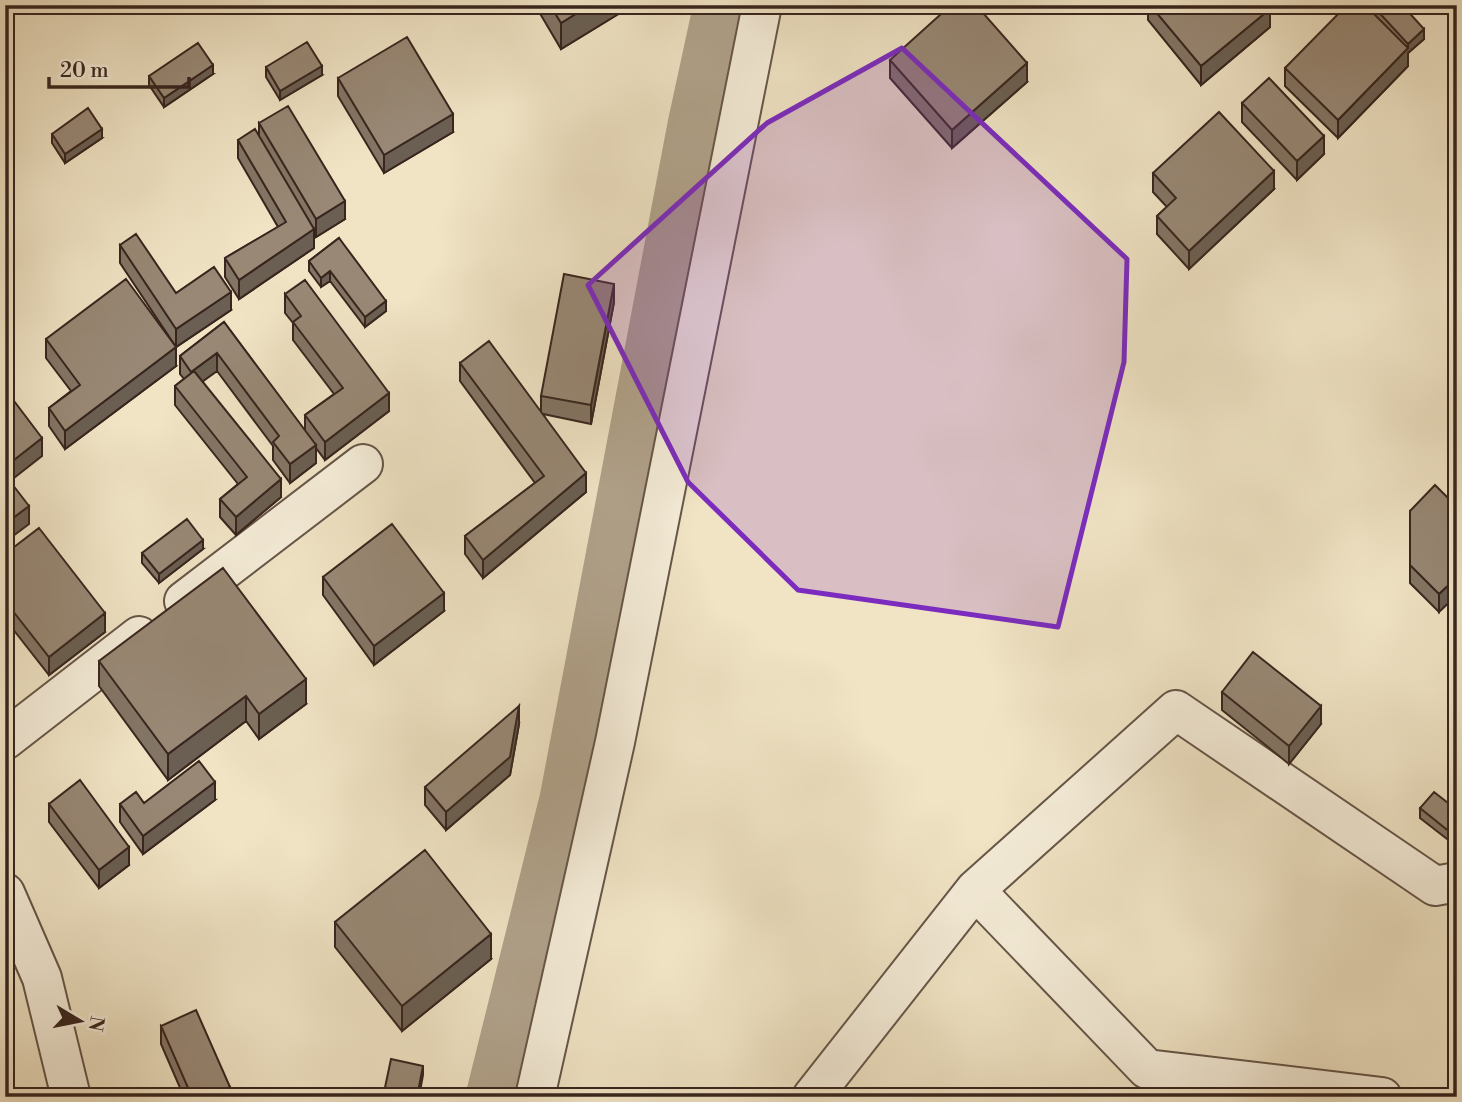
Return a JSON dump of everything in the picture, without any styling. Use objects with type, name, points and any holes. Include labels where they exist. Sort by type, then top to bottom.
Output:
[{"type":"street","points":[[535,1097],[615,742],[762,5]]},
{"type":"street","points":[[5,740],[363,464]]},
{"type":"street","points":[[812,1097],[975,890],[1176,710],[1435,886],[1457,882]]},
{"type":"street","points":[[975,890],[1147,1069],[1382,1097]]},
{"type":"street","points":[[5,893],[41,978],[71,1097]]},
{"type":"highlighted area","points":[[902,48],[1127,259],[1124,362],[1058,627],[798,590],[688,482],[588,285],[767,123]]},
{"type":"building","points":[[550,5],[590,5],[561,23]]},
{"type":"building","points":[[951,5],[976,5],[1027,63],[952,130],[890,60]]},
{"type":"building","points":[[1150,5],[1267,5],[1270,9],[1201,66]]},
{"type":"building","points":[[1347,5],[1365,5],[1408,48],[1338,120],[1285,68]]},
{"type":"building","points":[[1372,5],[1402,5],[1424,29],[1408,44]]},
{"type":"building","points":[[407,37],[453,114],[384,155],[338,78]]},
{"type":"building","points":[[307,42],[322,66],[280,91],[266,67]]},
{"type":"building","points":[[198,43],[213,65],[164,98],[149,76]]},
{"type":"building","points":[[1269,78],[1324,136],[1297,161],[1242,103]]},
{"type":"building","points":[[288,106],[345,201],[316,219],[259,123]]},
{"type":"building","points":[[88,108],[102,129],[65,154],[52,134]]},
{"type":"building","points":[[1219,112],[1274,171],[1189,251],[1157,216],[1176,198],[1153,173]]},
{"type":"building","points":[[255,129],[314,229],[239,280],[225,258],[286,222],[238,140]]},
{"type":"building","points":[[136,234],[176,293],[214,267],[231,292],[176,329],[120,245]]},
{"type":"building","points":[[339,238],[386,301],[365,317],[330,271],[321,278],[309,261]]},
{"type":"building","points":[[564,274],[614,284],[591,405],[541,396]]},
{"type":"building","points":[[126,279],[176,347],[65,431],[49,408],[80,385],[46,339]]},
{"type":"building","points":[[305,280],[389,393],[325,442],[305,415],[343,388],[293,322],[301,316],[285,294]]},
{"type":"building","points":[[224,322],[316,445],[290,464],[273,442],[279,436],[217,353],[191,372],[180,356]]},
{"type":"building","points":[[489,341],[586,473],[483,560],[465,536],[544,476],[460,363]]},
{"type":"building","points":[[194,371],[281,479],[236,517],[220,499],[247,477],[175,386]]},
{"type":"building","points":[[5,389],[42,438],[5,467]]},
{"type":"building","points":[[9,480],[29,506],[5,524],[5,483]]},
{"type":"building","points":[[1435,485],[1457,507],[1457,577],[1439,594],[1410,565],[1410,511]]},
{"type":"building","points":[[187,519],[203,540],[159,574],[142,553]]},
{"type":"building","points":[[392,524],[444,593],[374,646],[323,577]]},
{"type":"building","points":[[39,528],[105,613],[49,657],[5,601],[5,554]]},
{"type":"building","points":[[223,568],[306,679],[259,714],[246,696],[168,754],[99,661]]},
{"type":"building","points":[[1457,630],[1457,648],[1448,640]]},
{"type":"building","points":[[1253,652],[1321,706],[1289,746],[1222,692]]},
{"type":"building","points":[[519,706],[510,757],[446,812],[425,787]]},
{"type":"building","points":[[199,761],[215,782],[143,836],[120,804],[136,792],[144,803]]},
{"type":"building","points":[[80,780],[129,847],[99,870],[49,804]]},
{"type":"building","points":[[1434,792],[1457,810],[1456,837],[1420,808]]},
{"type":"building","points":[[425,850],[491,934],[402,1006],[335,922]]},
{"type":"building","points":[[196,1010],[230,1087],[208,1097],[192,1097],[161,1026]]},
{"type":"building","points":[[391,1059],[423,1066],[417,1097],[383,1097]]},
{"type":"waterway","points":[[490,1097],[564,799],[692,125],[718,5]]}]
